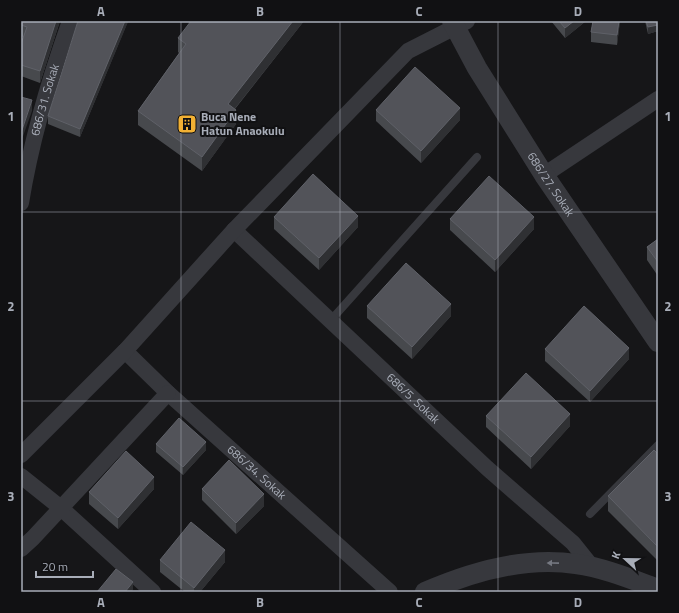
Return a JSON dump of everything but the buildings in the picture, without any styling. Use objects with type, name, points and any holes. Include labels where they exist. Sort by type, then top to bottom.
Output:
[{"type":"street","name":"686/31. Sokak","points":[[21,203],[28,161],[56,61],[70,21]]},
{"type":"street","name":"686/27. Sokak","points":[[458,23],[477,68],[544,175],[658,342]]},
{"type":"street","points":[[21,455],[125,351],[234,230],[408,51],[458,23]]},
{"type":"street","points":[[544,175],[658,99]]},
{"type":"street","name":"686/5. Sokak","points":[[234,230],[487,468],[573,543],[593,568]]},
{"type":"street","name":"686/34. Sokak","points":[[125,351],[168,393],[390,592]]},
{"type":"street","points":[[21,549],[168,393]]},
{"type":"street","points":[[22,477],[61,508],[153,592]]},
{"type":"street","points":[[425,592],[464,576],[522,563],[576,564],[618,574],[658,589]]},
{"type":"lane","points":[[331,320],[477,157]]},
{"type":"lane","points":[[590,514],[658,445]]},
{"type":"place","name":"Buca Nene Hatun Anaokulu","points":[[187,124]]}]
